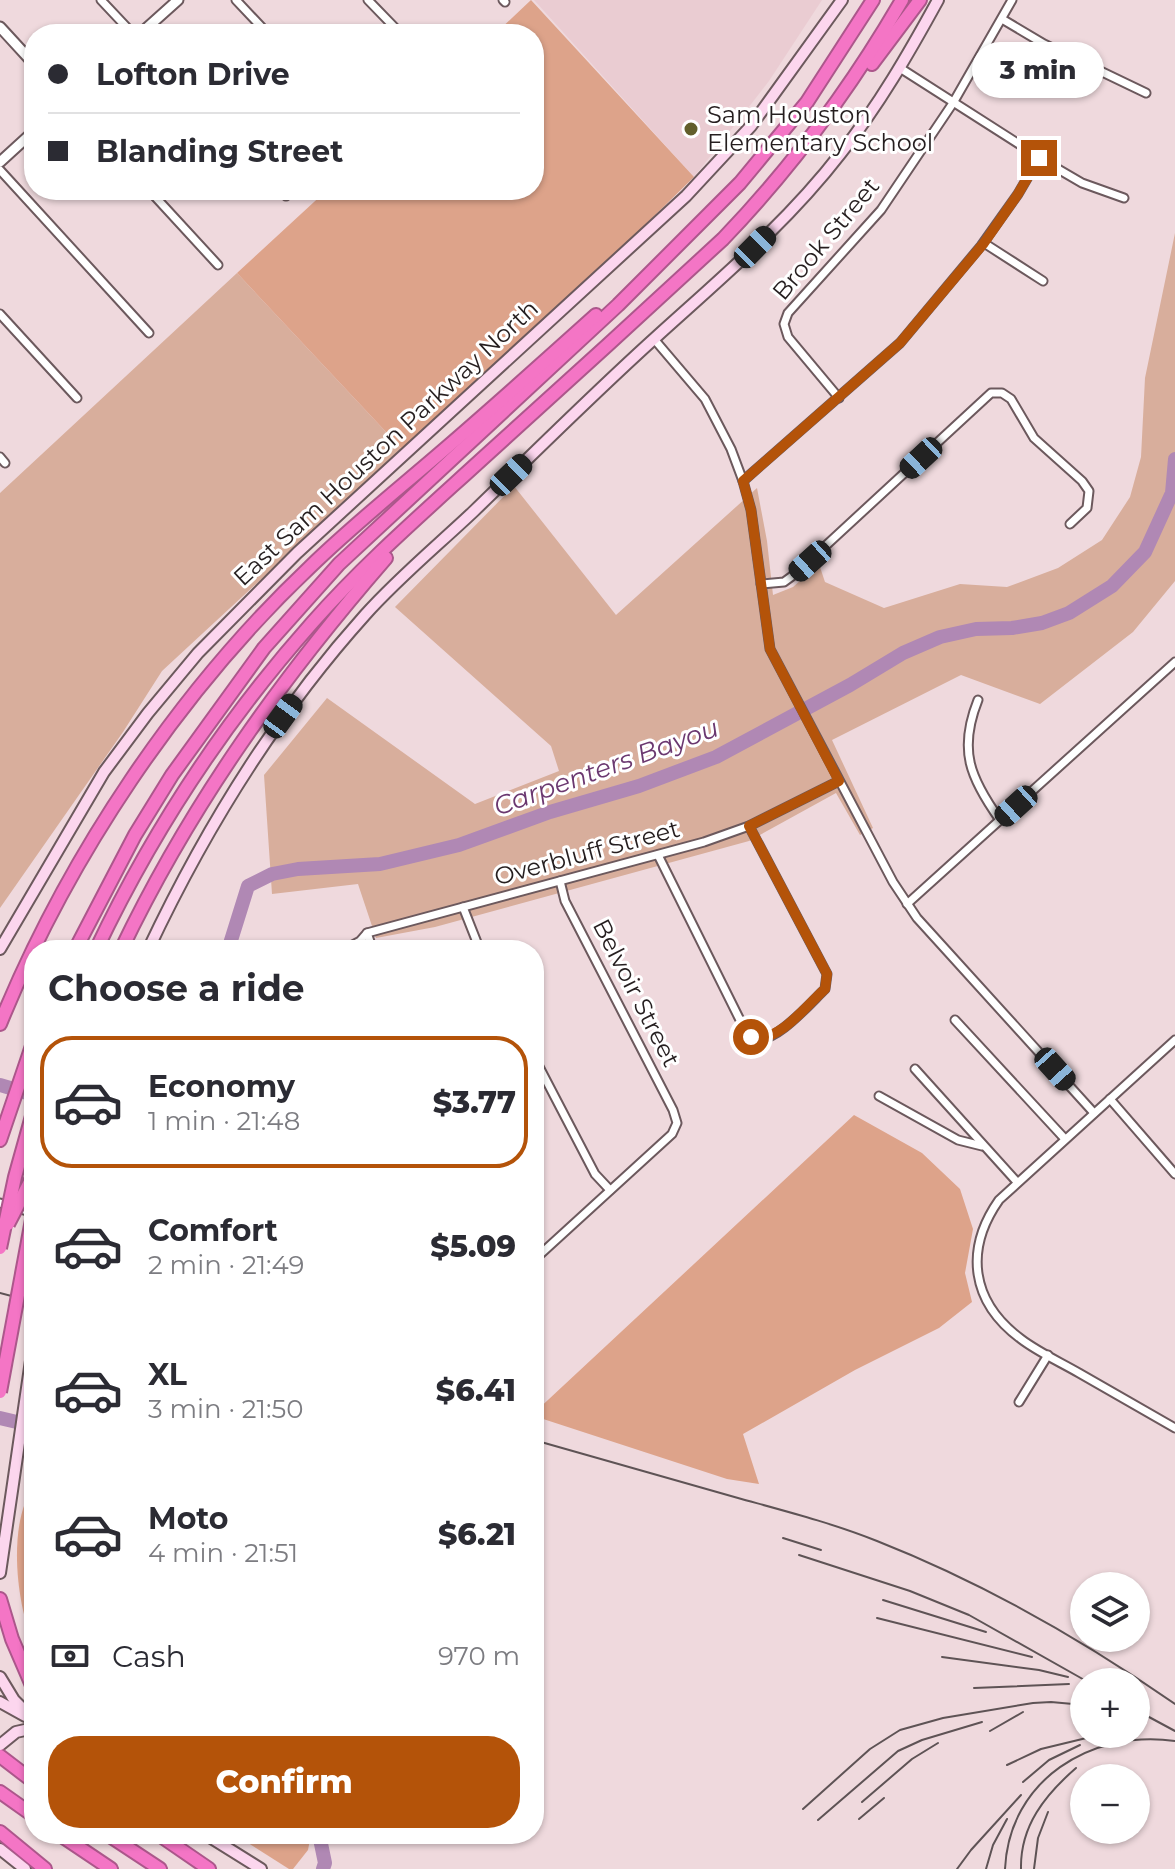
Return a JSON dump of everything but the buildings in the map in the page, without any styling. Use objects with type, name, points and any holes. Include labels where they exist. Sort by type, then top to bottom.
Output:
[{"type":"highway","points":[[80,940],[128,847],[172,775],[240,678],[288,620],[339,564],[618,305],[714,209],[763,157],[800,111],[873,0]]},
{"type":"highway","points":[[817,132],[874,49],[902,0]]},
{"type":"highway","points":[[101,940],[164,822],[250,699],[322,612],[448,491],[723,239],[780,178],[920,0]]},
{"type":"highway","points":[[38,940],[98,832],[133,779],[215,670],[309,568],[500,402],[714,209]]},
{"type":"highway","points":[[126,940],[187,824],[242,740],[361,586],[448,491]]},
{"type":"highway","points":[[0,1024],[24,969]]},
{"type":"highway","points":[[0,1140],[24,1069]]},
{"type":"highway","points":[[0,1248],[24,1145]]},
{"type":"highway","points":[[0,1237],[24,1193]]},
{"type":"highway","points":[[0,1392],[24,1264]]},
{"type":"highway","points":[[0,1599],[24,1667]]},
{"type":"highway","points":[[0,1756],[24,1775]]},
{"type":"highway","points":[[0,1792],[24,1809]]},
{"type":"highway","points":[[0,1832],[45,1869]]},
{"type":"highway","points":[[69,1844],[95,1869]]},
{"type":"highway","points":[[73,1844],[111,1869]]},
{"type":"highway","points":[[122,1844],[160,1869]]},
{"type":"highway","points":[[173,1844],[209,1869]]},
{"type":"main road","name":"East Sam Houston Parkway North","points":[[0,949],[104,772],[198,653],[297,553],[686,196],[751,126],[842,0]]},
{"type":"main road","points":[[153,940],[253,760],[293,702],[366,614],[654,339],[737,266],[792,210],[840,155],[900,68],[938,0]]},
{"type":"main road","points":[[0,1573],[24,1411]]},
{"type":"main road","points":[[0,1677],[24,1710]]},
{"type":"main road","points":[[0,1702],[24,1715]]},
{"type":"main road","points":[[0,1745],[16,1732],[24,1730]]},
{"type":"main road","points":[[221,1844],[261,1869]]},
{"type":"main road","points":[[0,1849],[25,1869]]},
{"type":"street","points":[[101,0],[124,24]]},
{"type":"street","points":[[151,24],[178,0]]},
{"type":"street","points":[[236,0],[259,24]]},
{"type":"street","points":[[368,0],[391,24]]},
{"type":"street","name":"Brook Street","points":[[839,398],[788,337],[784,324],[788,313],[881,210],[953,103],[1012,0]]},
{"type":"street","points":[[1002,19],[1044,44],[1146,93]]},
{"type":"street","points":[[0,27],[24,53]]},
{"type":"street","points":[[900,68],[1073,178],[1124,198]]},
{"type":"street","points":[[0,162],[24,140]]},
{"type":"street","points":[[743,481],[900,343],[984,243],[1039,158]]},
{"type":"street","points":[[0,170],[24,196]]},
{"type":"street","points":[[27,200],[149,333]]},
{"type":"street","points":[[158,200],[218,265]]},
{"type":"street","points":[[984,243],[1043,281]]},
{"type":"street","points":[[0,314],[77,398]]},
{"type":"street","points":[[654,339],[705,399],[743,481],[751,510],[770,649],[893,882],[907,904],[1094,1113]]},
{"type":"street","points":[[761,584],[784,582],[795,574],[991,393],[1002,393],[1011,399],[1034,438],[1089,491],[1087,508],[1070,524]]},
{"type":"street","points":[[907,904],[1175,662]]},
{"type":"street","points":[[978,700],[968,727],[970,764],[981,791],[1000,820]]},
{"type":"street","name":"Overbluff Street","points":[[361,940],[367,933],[658,855],[749,826],[839,781]]},
{"type":"street","points":[[658,855],[751,1037],[760,1040],[776,1035],[825,989],[828,981],[749,826]]},
{"type":"street","name":"Belvoir Street","points":[[560,881],[565,901],[677,1123],[672,1134],[610,1190]]},
{"type":"street","points":[[463,907],[476,940]]},
{"type":"street","points":[[367,933],[369,940]]},
{"type":"street","points":[[955,1020],[1065,1139]]},
{"type":"street","points":[[1175,1040],[999,1200],[986,1221],[978,1246],[978,1272],[985,1298],[996,1316],[1021,1340],[1175,1428]]},
{"type":"street","points":[[915,1069],[1017,1182]]},
{"type":"street","points":[[544,1076],[595,1174],[610,1190],[544,1248]]},
{"type":"street","points":[[879,1096],[958,1140],[985,1147]]},
{"type":"street","points":[[1110,1099],[1175,1174]]},
{"type":"street","points":[[0,1203],[24,1209]]},
{"type":"street","points":[[1019,1402],[1048,1355]]},
{"type":"shaded area","points":[[531,0],[694,177],[557,311],[402,449],[237,273],[316,200],[544,200],[544,24],[506,24]]},
{"type":"shaded area","name":"Sam Houston Elementary School","points":[[534,0],[822,0],[769,81],[694,177]]},
{"type":"shaded area","points":[[1175,233],[1175,581],[1133,632],[1040,704],[961,675],[832,740],[873,828],[860,835],[836,793],[749,841],[435,927],[376,938],[358,884],[272,894],[264,775],[327,698],[475,804],[559,771],[551,746],[395,607],[514,486],[616,615],[757,488],[773,595],[793,587],[819,564],[825,582],[884,608],[960,584],[1007,587],[1058,568],[1102,540],[1130,497],[1141,457],[1145,378]]},
{"type":"shaded area","points":[[237,273],[402,449],[162,671],[0,908],[0,493]]},
{"type":"shaded area","points":[[854,1115],[922,1153],[960,1189],[973,1229],[965,1273],[972,1302],[939,1328],[855,1370],[743,1434],[759,1484],[727,1479],[544,1419],[544,1404]]},
{"type":"shaded area","points":[[24,1508],[24,1612],[17,1564]]},
{"type":"shaded area","points":[[250,1844],[309,1844],[293,1869]]},
{"type":"waterway","name":"Carpenters Bayou","points":[[231,940],[248,886],[272,874],[298,869],[380,864],[459,845],[550,812],[639,786],[716,757],[903,653],[940,637],[976,629],[1042,623],[1069,613],[1112,586],[1145,552],[1172,493],[1175,459]]},
{"type":"waterway","name":"Carpenters Bayou","points":[[0,1085],[24,1092]]},
{"type":"waterway","name":"Carpenters Bayou","points":[[0,1418],[24,1424]]},
{"type":"waterway","name":"Carpenters Bayou","points":[[321,1844],[325,1863],[323,1869]]},
{"type":"railway","points":[[0,1293],[24,1299]]},
{"type":"railway","points":[[544,1443],[808,1518],[916,1557],[1030,1614],[1104,1657],[1175,1704]]},
{"type":"railway","points":[[783,1538],[821,1550]]},
{"type":"railway","points":[[799,1555],[910,1591],[969,1615],[1070,1672]]},
{"type":"railway","points":[[883,1600],[986,1632]]},
{"type":"railway","points":[[877,1618],[1032,1657]]},
{"type":"railway","points":[[942,1657],[1068,1677]]},
{"type":"railway","points":[[974,1688],[1069,1684]]},
{"type":"railway","points":[[803,1809],[870,1749],[900,1730],[943,1718],[1033,1703],[1070,1704]]},
{"type":"railway","points":[[990,1731],[1023,1712]]},
{"type":"railway","points":[[1150,1718],[1175,1731]]},
{"type":"railway","points":[[818,1820],[898,1751],[922,1740],[982,1722]]},
{"type":"railway","points":[[1005,1869],[1010,1837],[1021,1810],[1038,1786],[1060,1767],[1085,1753],[1114,1743],[1144,1739],[1175,1741]]},
{"type":"railway","points":[[1007,1765],[1041,1749],[1070,1742]]},
{"type":"railway","points":[[862,1802],[912,1759],[938,1743]]},
{"type":"railway","points":[[1023,1782],[1049,1760],[1074,1748]]},
{"type":"railway","points":[[1021,1869],[1025,1839],[1036,1812],[1070,1774]]},
{"type":"railway","points":[[957,1869],[1021,1795]]},
{"type":"railway","points":[[859,1819],[884,1798]]},
{"type":"railway","points":[[1034,1869],[1038,1838],[1048,1812]]},
{"type":"railway","points":[[986,1869],[993,1845],[1007,1819]]},
{"type":"place","name":"Sam Houston Elementary School","points":[[691,129]]},
{"type":"route","points":[[751,1037],[760,1040],[776,1035],[825,989],[828,981],[749,826],[839,781],[770,649],[751,510],[743,481],[900,343],[984,243],[1039,158]]}]
